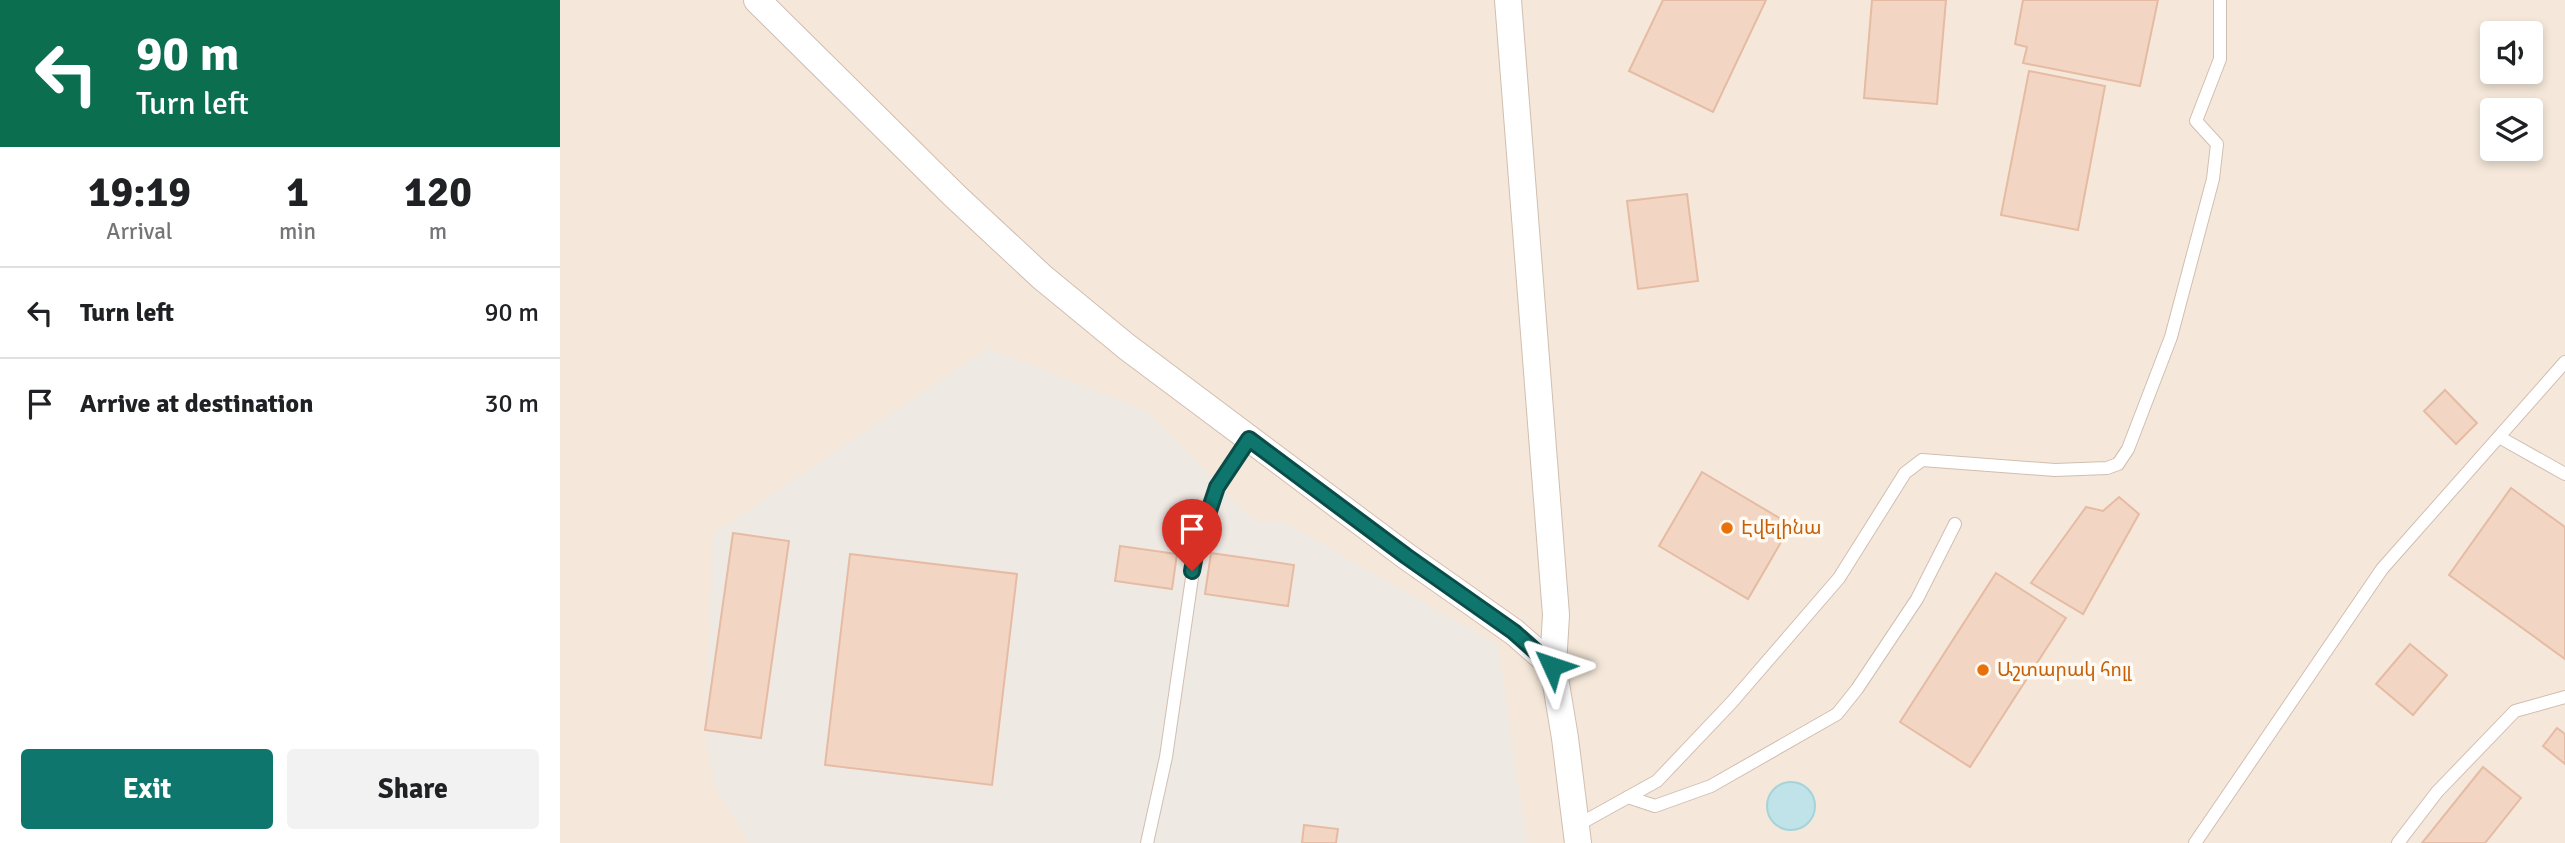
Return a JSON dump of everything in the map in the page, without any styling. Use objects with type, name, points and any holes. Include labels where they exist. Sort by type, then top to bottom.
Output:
[{"type":"street","points":[[757,0],[955,196],[1042,277],[1127,347],[1406,556],[1514,632],[1552,666]]},
{"type":"street","points":[[1508,0],[1556,615],[1552,666],[1565,738],[1577,834]]},
{"type":"lane","points":[[1577,834],[1628,797],[1657,781],[1732,702],[1839,578],[1912,465],[1922,460],[2055,470],[2107,468],[2118,464],[2128,449],[2171,337],[2213,179],[2217,144],[2196,121],[2220,59],[2220,0]]},
{"type":"lane","points":[[2195,843],[2382,569],[2565,362]]},
{"type":"lane","points":[[2499,437],[2565,474]]},
{"type":"lane","points":[[1147,843],[1166,757],[1196,550],[1217,487],[1249,439]]},
{"type":"lane","points":[[1628,797],[1655,806],[1711,786],[1837,714],[1857,689],[1917,599],[1955,524]]},
{"type":"lane","points":[[2398,843],[2437,792],[2515,710],[2565,697]]},
{"type":"shaded area","points":[[560,0],[2565,0],[2565,843],[560,843]]},
{"type":"shaded area","points":[[988,348],[1147,411],[1253,520],[1284,522],[1498,645],[1527,843],[749,843],[715,787],[705,730],[713,534]]},
{"type":"water","points":[[1791,782],[1808,789],[1815,806],[1808,823],[1791,830],[1774,823],[1767,806],[1774,789]]},
{"type":"building","points":[[1663,0],[1766,0],[1713,112],[1629,71]]},
{"type":"building","points":[[1872,0],[1946,0],[1937,104],[1864,98]]},
{"type":"building","points":[[2023,0],[2158,0],[2140,86],[2023,63],[2027,47],[2015,44]]},
{"type":"building","points":[[2029,71],[2105,86],[2078,230],[2001,215]]},
{"type":"building","points":[[1687,194],[1698,281],[1638,289],[1627,201]]},
{"type":"building","points":[[2445,390],[2477,423],[2456,444],[2424,411]]},
{"type":"building","points":[[1702,472],[1791,525],[1748,599],[1659,546]]},
{"type":"building","points":[[2511,488],[2565,527],[2565,659],[2449,575]]},
{"type":"building","points":[[2119,497],[2139,514],[2083,614],[2031,583],[2086,507],[2103,511]]},
{"type":"building","points":[[733,533],[789,541],[761,738],[705,730]]},
{"type":"building","points":[[1120,546],[1177,554],[1172,589],[1115,581]]},
{"type":"building","points":[[1211,553],[1294,565],[1288,606],[1205,594]]},
{"type":"building","points":[[850,554],[1017,574],[992,785],[825,765]]},
{"type":"building","name":"Աշտարակ հոլլ","points":[[1996,573],[2066,618],[1970,767],[1900,722]]},
{"type":"building","points":[[2410,644],[2447,675],[2413,715],[2376,684]]},
{"type":"building","points":[[2557,728],[2565,734],[2565,764],[2543,746]]},
{"type":"building","points":[[2483,767],[2521,798],[2485,843],[2422,843]]},
{"type":"building","points":[[1304,825],[1338,829],[1336,843],[1302,843]]},
{"type":"place","name":"Էվելինա","points":[[1727,528]]},
{"type":"place","name":"Աշտարակ հոլլ","points":[[1983,670]]},
{"type":"route","points":[[1192,571],[1196,550],[1217,487],[1249,439],[1406,556],[1514,632],[1552,666]]}]
